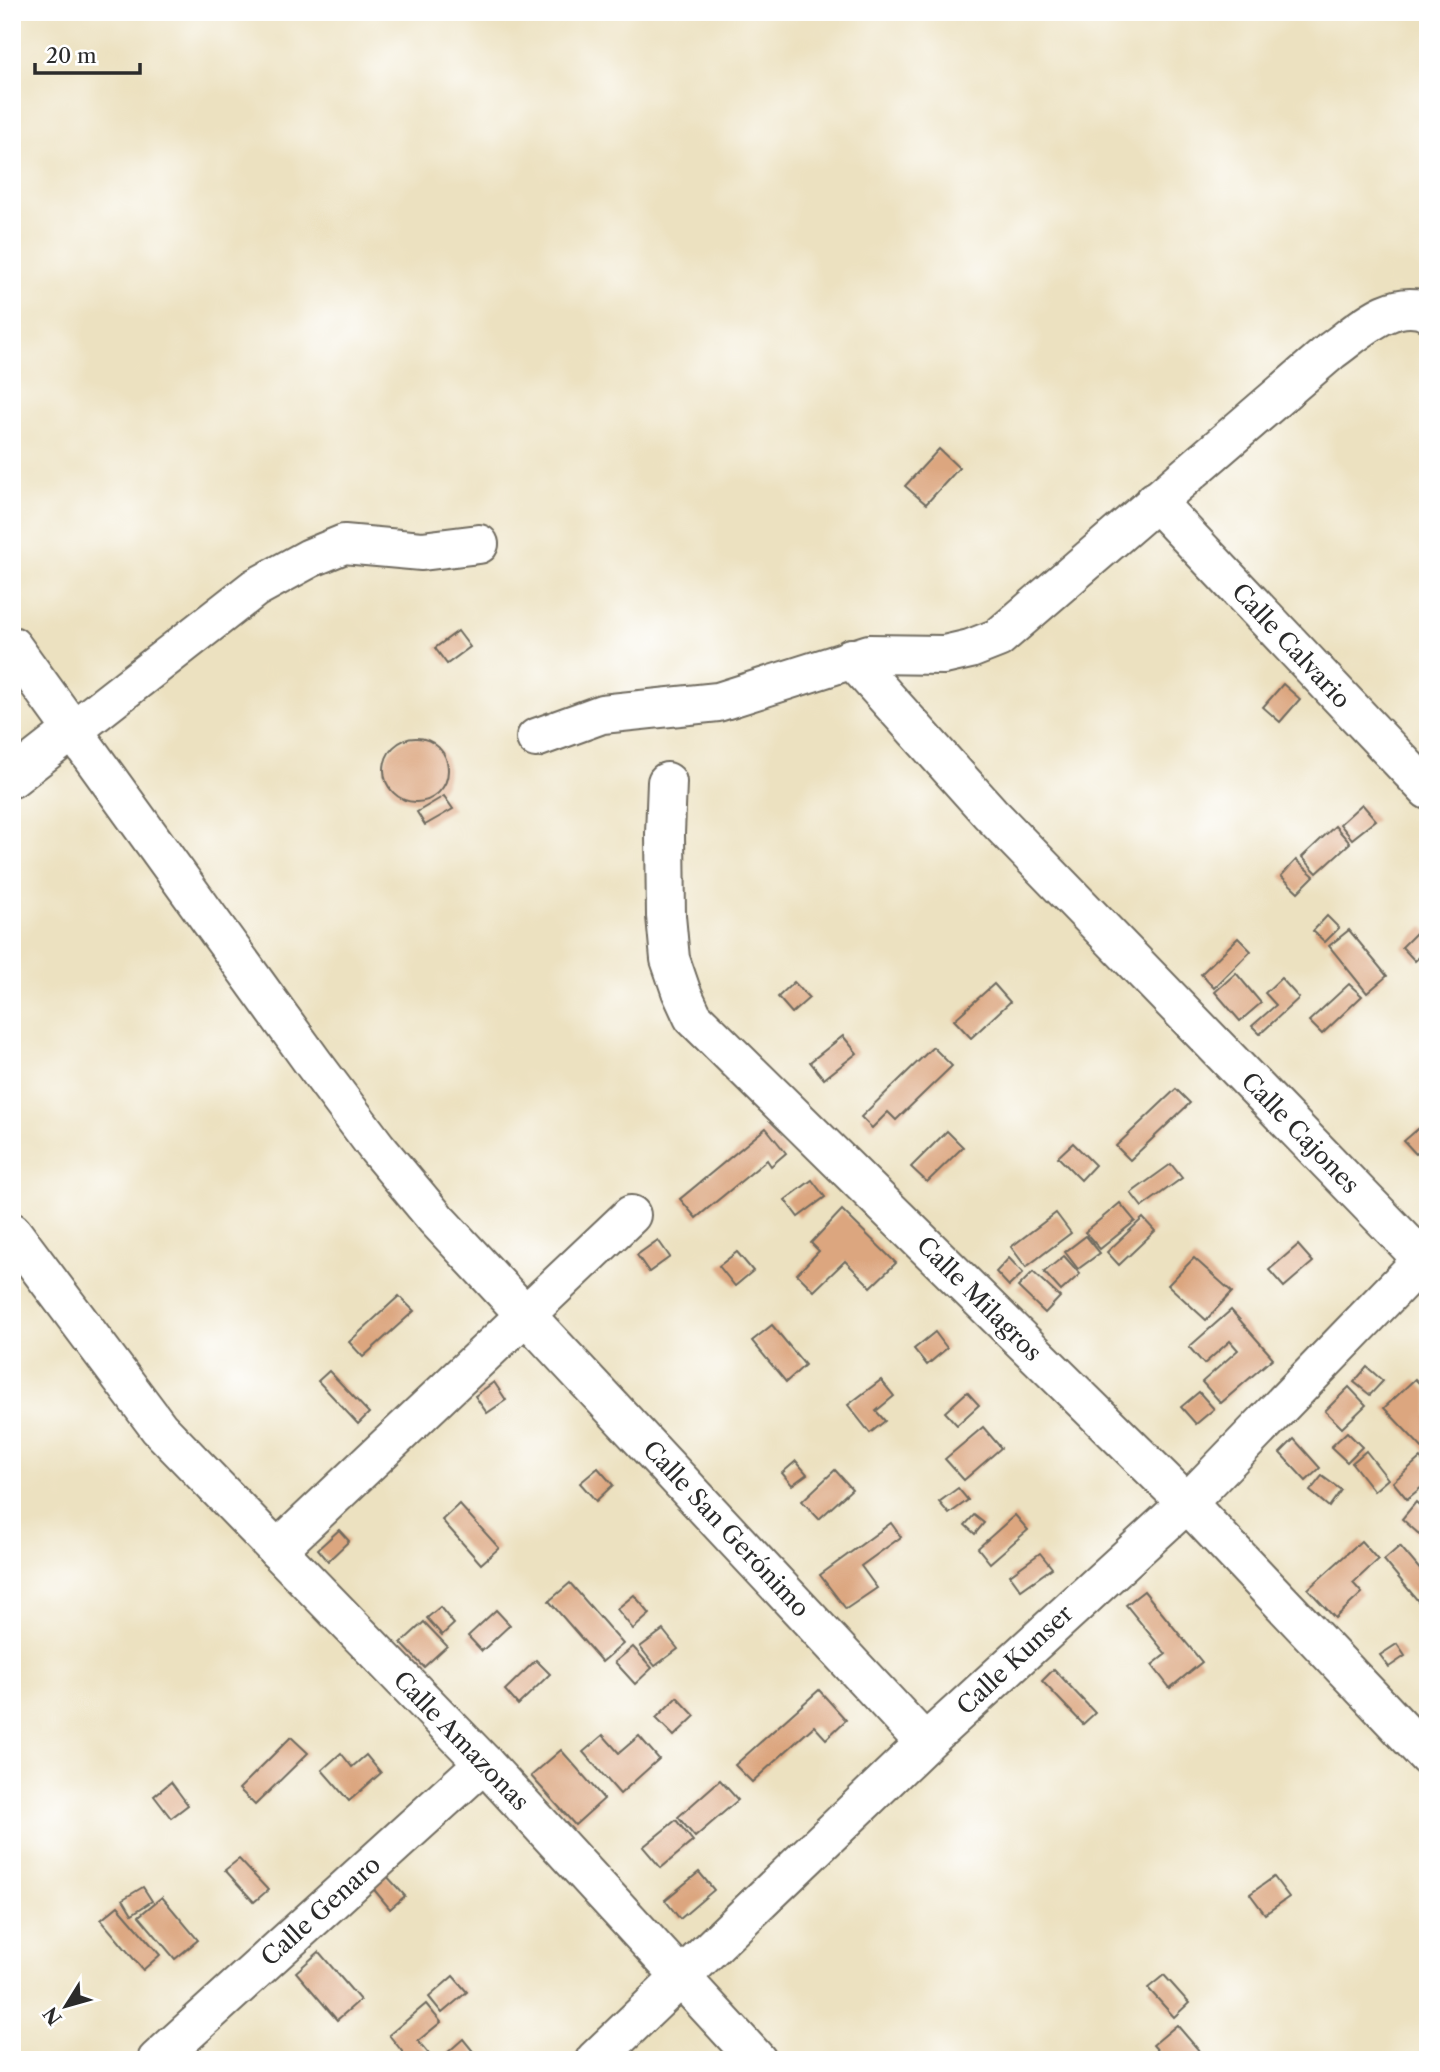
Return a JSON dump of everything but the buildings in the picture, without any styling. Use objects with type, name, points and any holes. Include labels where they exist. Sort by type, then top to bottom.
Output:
[{"type":"street","points":[[536,738],[602,714],[718,702],[869,654],[944,655],[971,649],[998,638],[1331,351],[1380,317],[1405,306],[1428,312]]},
{"type":"street","name":"Calle Calvario","points":[[1155,501],[1428,790]]},
{"type":"street","points":[[12,778],[255,589],[310,558],[344,544],[422,551],[479,544]]},
{"type":"street","name":"Calle San Gerónimo","points":[[12,646],[377,1149],[436,1219],[925,1743]]},
{"type":"street","name":"Calle Cajones","points":[[850,659],[990,813],[1171,1002],[1426,1259]]},
{"type":"street","name":"Calle Milagros","points":[[667,782],[664,834],[670,959],[693,1017],[1187,1503],[1425,1748]]},
{"type":"street","points":[[277,1550],[631,1215]]},
{"type":"street","name":"Calle Amazonas","points":[[12,1231],[159,1428],[484,1763],[757,2060]]},
{"type":"street","name":"Calle Kunser","points":[[595,2060],[925,1743],[1187,1503],[1426,1259]]},
{"type":"street","name":"Calle Genaro","points":[[157,2060],[484,1763]]}]
